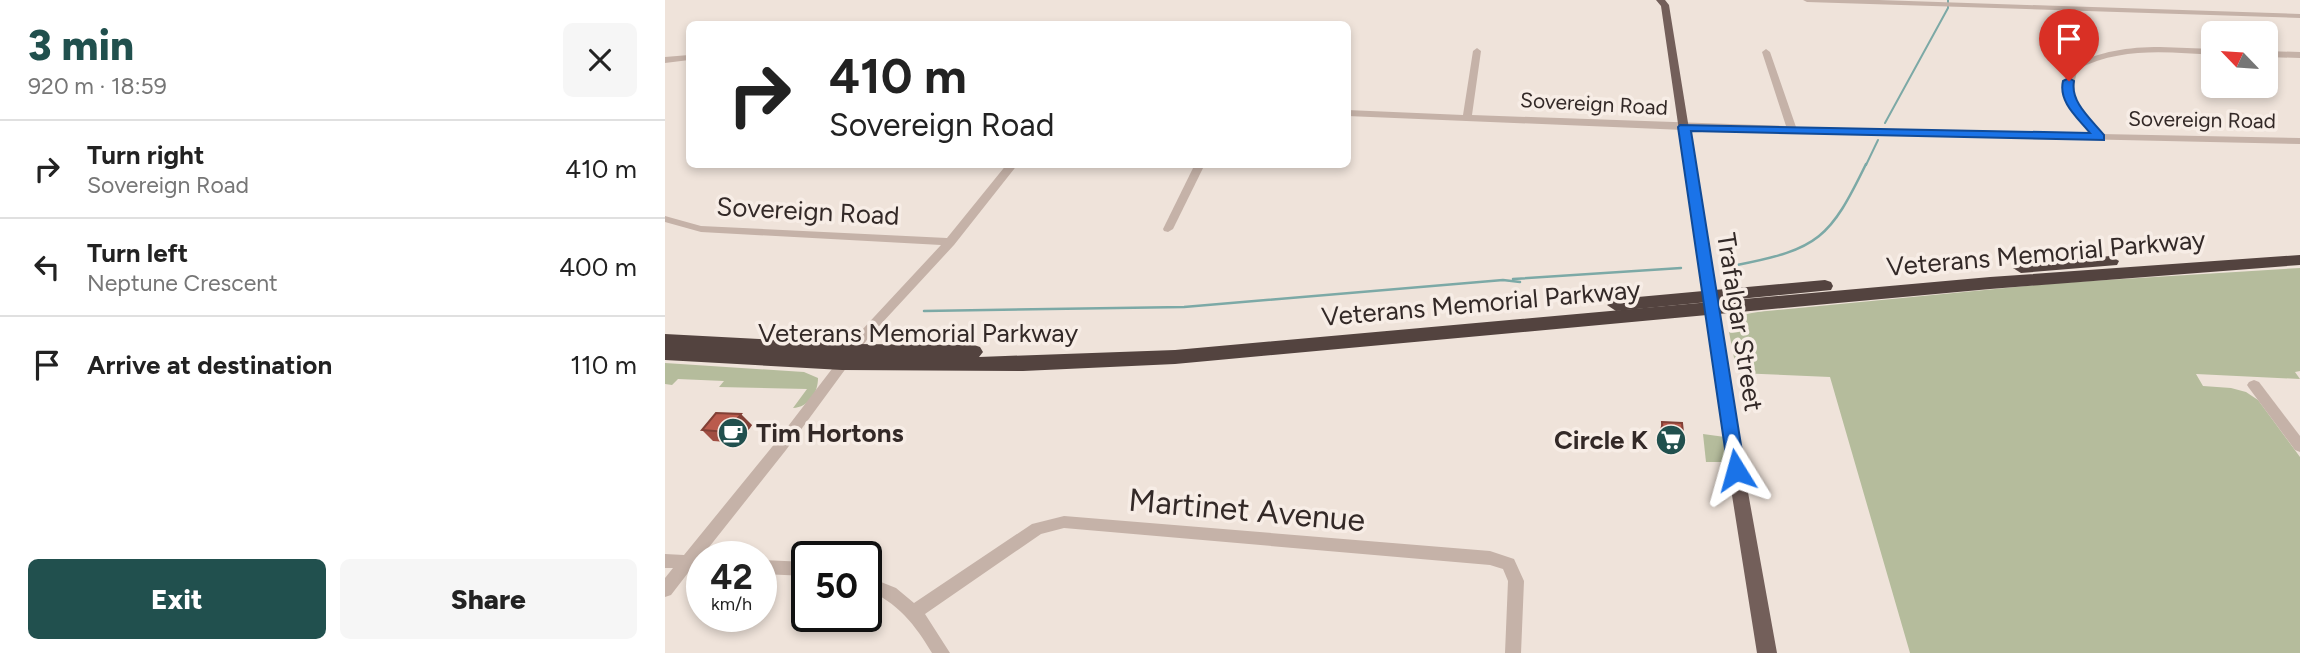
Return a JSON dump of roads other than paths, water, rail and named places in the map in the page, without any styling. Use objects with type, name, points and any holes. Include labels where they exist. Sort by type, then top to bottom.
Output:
[{"type":"highway","name":"Veterans Memorial Parkway","points":[[1711,303],[2063,264],[2300,249]]},
{"type":"highway","name":"Veterans Memorial Parkway","points":[[665,353],[847,357],[1191,345],[1711,303],[2300,260]]},
{"type":"highway","name":"Veterans Memorial Parkway","points":[[665,340],[847,357]]},
{"type":"main road","name":"Trafalgar Street","points":[[1660,0],[1665,5],[1736,470],[1767,653]]},
{"type":"street","points":[[1807,0],[2300,16]]},
{"type":"street","points":[[1467,117],[1477,51]]},
{"type":"street","points":[[2099,137],[2071,102],[2067,90],[2074,68],[2106,53],[2201,51]]},
{"type":"street","points":[[1766,52],[1793,130]]},
{"type":"street","points":[[2279,54],[2300,55]]},
{"type":"street","points":[[665,60],[686,58]]},
{"type":"street","name":"Sovereign Road","points":[[1351,113],[1684,127],[2300,141]]},
{"type":"street","points":[[710,541],[847,357],[950,242],[1010,168]]},
{"type":"street","points":[[1168,229],[1198,168]]},
{"type":"street","name":"Sovereign Road","points":[[665,219],[701,229],[950,242]]},
{"type":"street","points":[[2254,385],[2300,446]]},
{"type":"street","name":"Martinet Avenue","points":[[914,612],[1037,529],[1064,522],[1490,558],[1509,564],[1516,580],[1513,653]]},
{"type":"street","points":[[665,561],[686,562]]},
{"type":"street","points":[[665,590],[686,570]]},
{"type":"street","points":[[882,588],[914,612],[942,653]]},
{"type":"waterway","points":[[1885,123],[1948,8],[1948,0]]},
{"type":"waterway","points":[[1866,165],[1878,140]]},
{"type":"waterway","points":[[1737,265],[1787,253],[1819,236],[1842,209],[1866,164]]},
{"type":"waterway","points":[[1513,279],[1681,268]]},
{"type":"waterway","points":[[924,311],[1184,307],[1503,280],[1520,282]]},
{"type":"place","name":"Tim Hortons","points":[[733,433]]},
{"type":"place","name":"Circle K","points":[[1671,440]]}]
